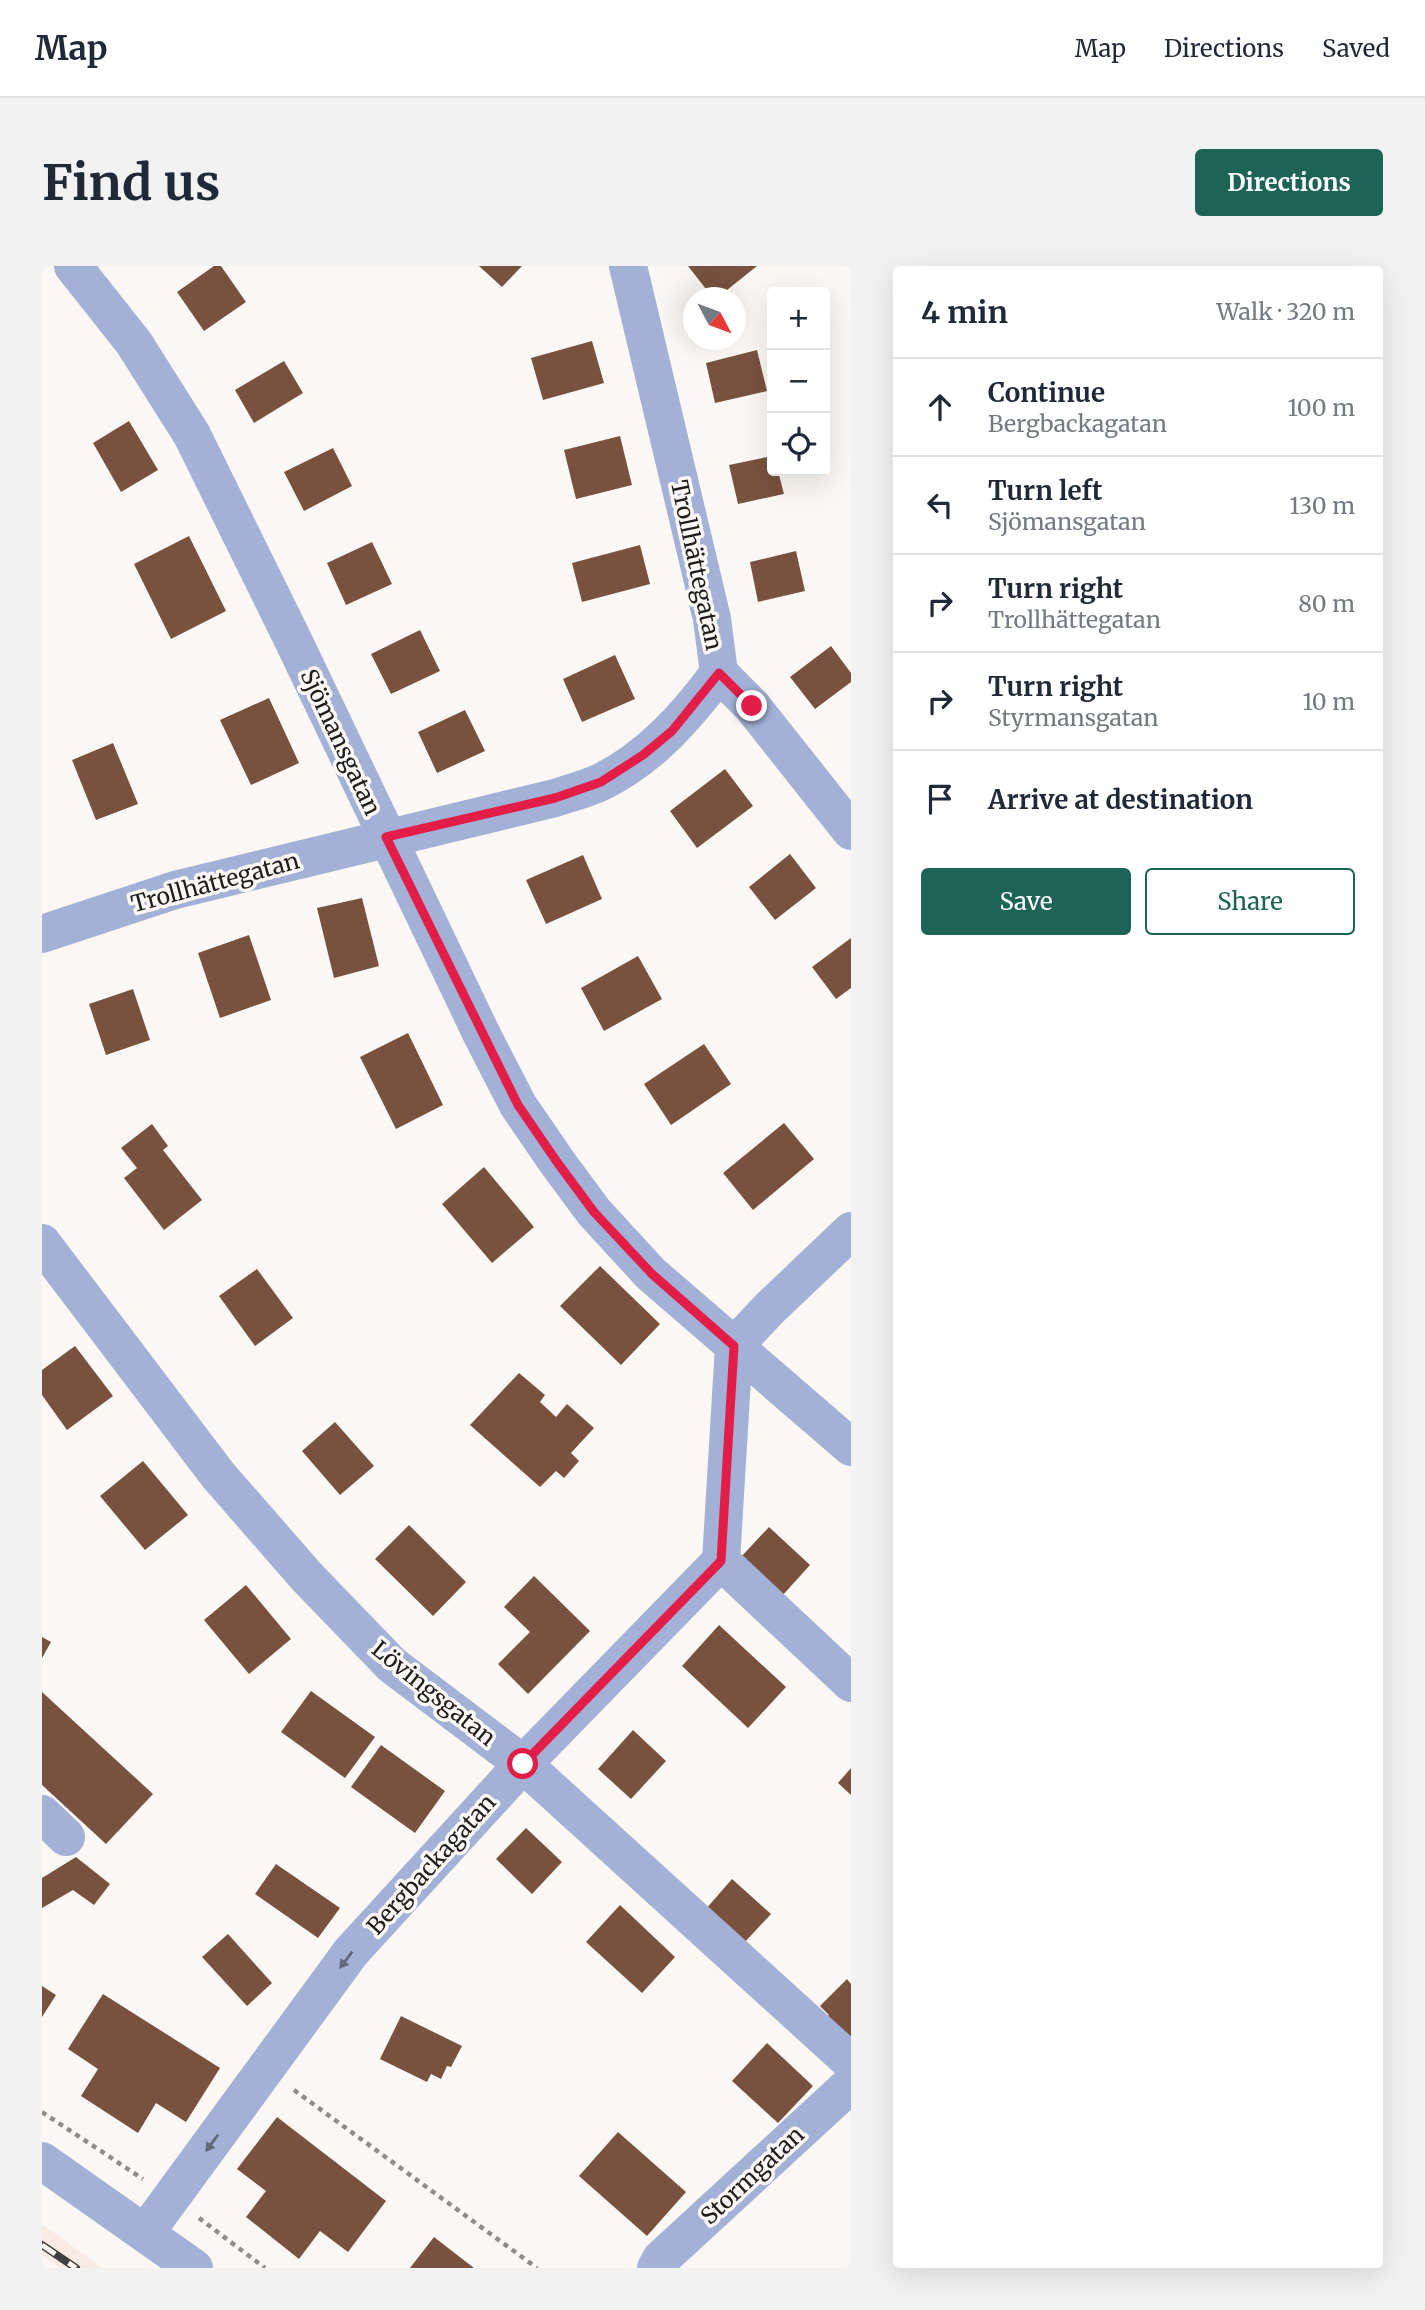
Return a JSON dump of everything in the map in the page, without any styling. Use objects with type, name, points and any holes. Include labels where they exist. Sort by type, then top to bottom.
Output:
[{"type":"street","name":"Sjömansgatan","points":[[74,266],[134,343],[191,435],[518,1105],[594,1212],[652,1274],[851,1447]]},
{"type":"street","name":"Trollhättegatan","points":[[42,934],[175,890],[555,798],[601,782],[643,755],[672,731],[719,673],[712,619],[629,266]]},
{"type":"street","points":[[719,673],[752,706],[851,831]]},
{"type":"street","points":[[851,1231],[734,1346],[721,1561],[851,1683]]},
{"type":"street","name":"Lövingsgatan","points":[[48,1268],[218,1475],[307,1577],[392,1665],[523,1764],[851,2062]]},
{"type":"street","name":"Bergbackagatan","points":[[146,2232],[351,1952],[523,1764],[721,1561]]},
{"type":"street","name":"Stormgatan","points":[[656,2268],[671,2250],[845,2101]]},
{"type":"street","points":[[42,2161],[194,2268]]},
{"type":"path","points":[[265,2069],[537,2268]]},
{"type":"shaded area","points":[[42,2225],[102,2268],[61,2268],[42,2255]]},
{"type":"building","points":[[214,266],[221,266],[246,302],[204,331],[177,292]]},
{"type":"building","points":[[479,266],[522,266],[502,287]]},
{"type":"building","points":[[688,266],[757,266],[731,287],[704,287]]},
{"type":"building","points":[[592,341],[604,383],[543,400],[531,358]]},
{"type":"building","points":[[757,350],[767,391],[715,403],[706,363]]},
{"type":"building","points":[[284,361],[303,393],[254,423],[235,390]]},
{"type":"building","points":[[129,421],[158,470],[121,492],[93,443]]},
{"type":"building","points":[[620,436],[632,485],[576,499],[564,450]]},
{"type":"building","points":[[333,448],[352,486],[304,511],[284,472]]},
{"type":"building","points":[[767,457],[767,476],[779,476],[784,494],[738,504],[729,465]]},
{"type":"building","points":[[189,536],[226,611],[171,639],[134,564]]},
{"type":"building","points":[[372,542],[392,584],[346,605],[327,563]]},
{"type":"building","points":[[640,545],[650,584],[582,602],[572,563]]},
{"type":"building","points":[[796,551],[805,591],[758,602],[750,562]]},
{"type":"building","points":[[420,630],[440,671],[391,694],[371,654]]},
{"type":"building","points":[[831,646],[851,673],[851,682],[815,709],[790,677]]},
{"type":"building","points":[[615,655],[635,699],[582,722],[563,679]]},
{"type":"building","points":[[269,698],[299,763],[251,785],[220,720]]},
{"type":"building","points":[[465,710],[485,751],[437,773],[418,732]]},
{"type":"building","points":[[113,743],[138,804],[96,820],[72,760]]},
{"type":"building","points":[[725,769],[753,806],[697,848],[670,811]]},
{"type":"building","points":[[790,854],[816,888],[775,920],[749,887]]},
{"type":"building","points":[[583,855],[602,899],[546,924],[526,880]]},
{"type":"building","points":[[362,898],[379,966],[334,978],[317,908]]},
{"type":"building","points":[[249,935],[271,1000],[220,1018],[198,953]]},
{"type":"building","points":[[851,938],[851,988],[836,999],[812,967]]},
{"type":"building","points":[[638,956],[662,999],[604,1031],[581,988]]},
{"type":"building","points":[[133,989],[150,1040],[106,1055],[89,1004]]},
{"type":"building","points":[[408,1033],[443,1105],[396,1129],[360,1057]]},
{"type":"building","points":[[704,1044],[731,1084],[671,1125],[644,1084]]},
{"type":"building","points":[[784,1123],[814,1159],[753,1210],[723,1173]]},
{"type":"building","points":[[152,1124],[168,1146],[163,1150],[202,1200],[164,1230],[124,1178],[137,1168],[121,1148]]},
{"type":"building","points":[[484,1167],[534,1227],[492,1263],[442,1204]]},
{"type":"building","points":[[600,1266],[660,1324],[621,1365],[560,1306]]},
{"type":"building","points":[[257,1269],[293,1318],[255,1346],[219,1296]]},
{"type":"building","points":[[75,1346],[113,1396],[67,1430],[42,1395],[42,1370]]},
{"type":"building","points":[[519,1373],[545,1395],[540,1402],[556,1417],[567,1404],[594,1428],[571,1453],[579,1461],[564,1478],[556,1471],[540,1487],[470,1425]]},
{"type":"building","points":[[335,1422],[374,1466],[340,1495],[302,1451]]},
{"type":"building","points":[[143,1461],[188,1515],[145,1550],[100,1496]]},
{"type":"building","points":[[409,1525],[466,1582],[433,1616],[375,1559]]},
{"type":"building","points":[[769,1527],[810,1565],[782,1596],[741,1557]]},
{"type":"building","points":[[534,1576],[590,1631],[528,1694],[498,1664],[530,1632],[504,1607]]},
{"type":"building","points":[[246,1585],[291,1639],[249,1674],[204,1620]]},
{"type":"building","points":[[719,1625],[786,1687],[748,1728],[682,1666]]},
{"type":"building","points":[[42,1637],[51,1642],[42,1658]]},
{"type":"building","points":[[311,1691],[375,1737],[345,1778],[281,1732]]},
{"type":"building","points":[[42,1692],[153,1794],[106,1844],[42,1785]]},
{"type":"building","points":[[633,1730],[666,1761],[631,1799],[598,1769]]},
{"type":"building","points":[[381,1745],[445,1791],[415,1833],[351,1787]]},
{"type":"building","points":[[851,1768],[851,1795],[838,1783]]},
{"type":"building","points":[[526,1828],[562,1862],[532,1894],[496,1859]]},
{"type":"building","points":[[76,1857],[110,1884],[94,1905],[73,1890],[42,1908],[42,1878]]},
{"type":"building","points":[[276,1864],[340,1908],[318,1938],[255,1894]]},
{"type":"building","points":[[732,1879],[771,1914],[743,1944],[705,1910]]},
{"type":"building","points":[[620,1905],[675,1957],[642,1993],[586,1942]]},
{"type":"building","points":[[228,1934],[272,1983],[247,2006],[202,1957]]},
{"type":"building","points":[[847,1979],[851,1984],[851,2051],[822,2022],[829,2015],[820,2006]]},
{"type":"building","points":[[42,1986],[56,1995],[42,2017]]},
{"type":"building","points":[[103,1994],[220,2068],[186,2122],[156,2103],[138,2133],[81,2096],[98,2069],[68,2049]]},
{"type":"building","points":[[401,2016],[462,2046],[441,2079],[431,2074],[427,2082],[380,2059]]},
{"type":"building","points":[[767,2043],[813,2086],[778,2123],[732,2081]]},
{"type":"building","points":[[277,2117],[386,2201],[348,2252],[320,2231],[299,2259],[246,2217],[266,2191],[237,2169]]},
{"type":"building","points":[[618,2132],[686,2192],[647,2236],[579,2176]]},
{"type":"building","points":[[434,2237],[474,2268],[410,2268]]},
{"type":"railway","points":[[42,2245],[76,2268]]},
{"type":"route","points":[[523,1764],[721,1561],[734,1346],[652,1274],[594,1212],[518,1105],[386,837],[555,798],[601,782],[643,755],[672,731],[719,673],[752,706]]}]
